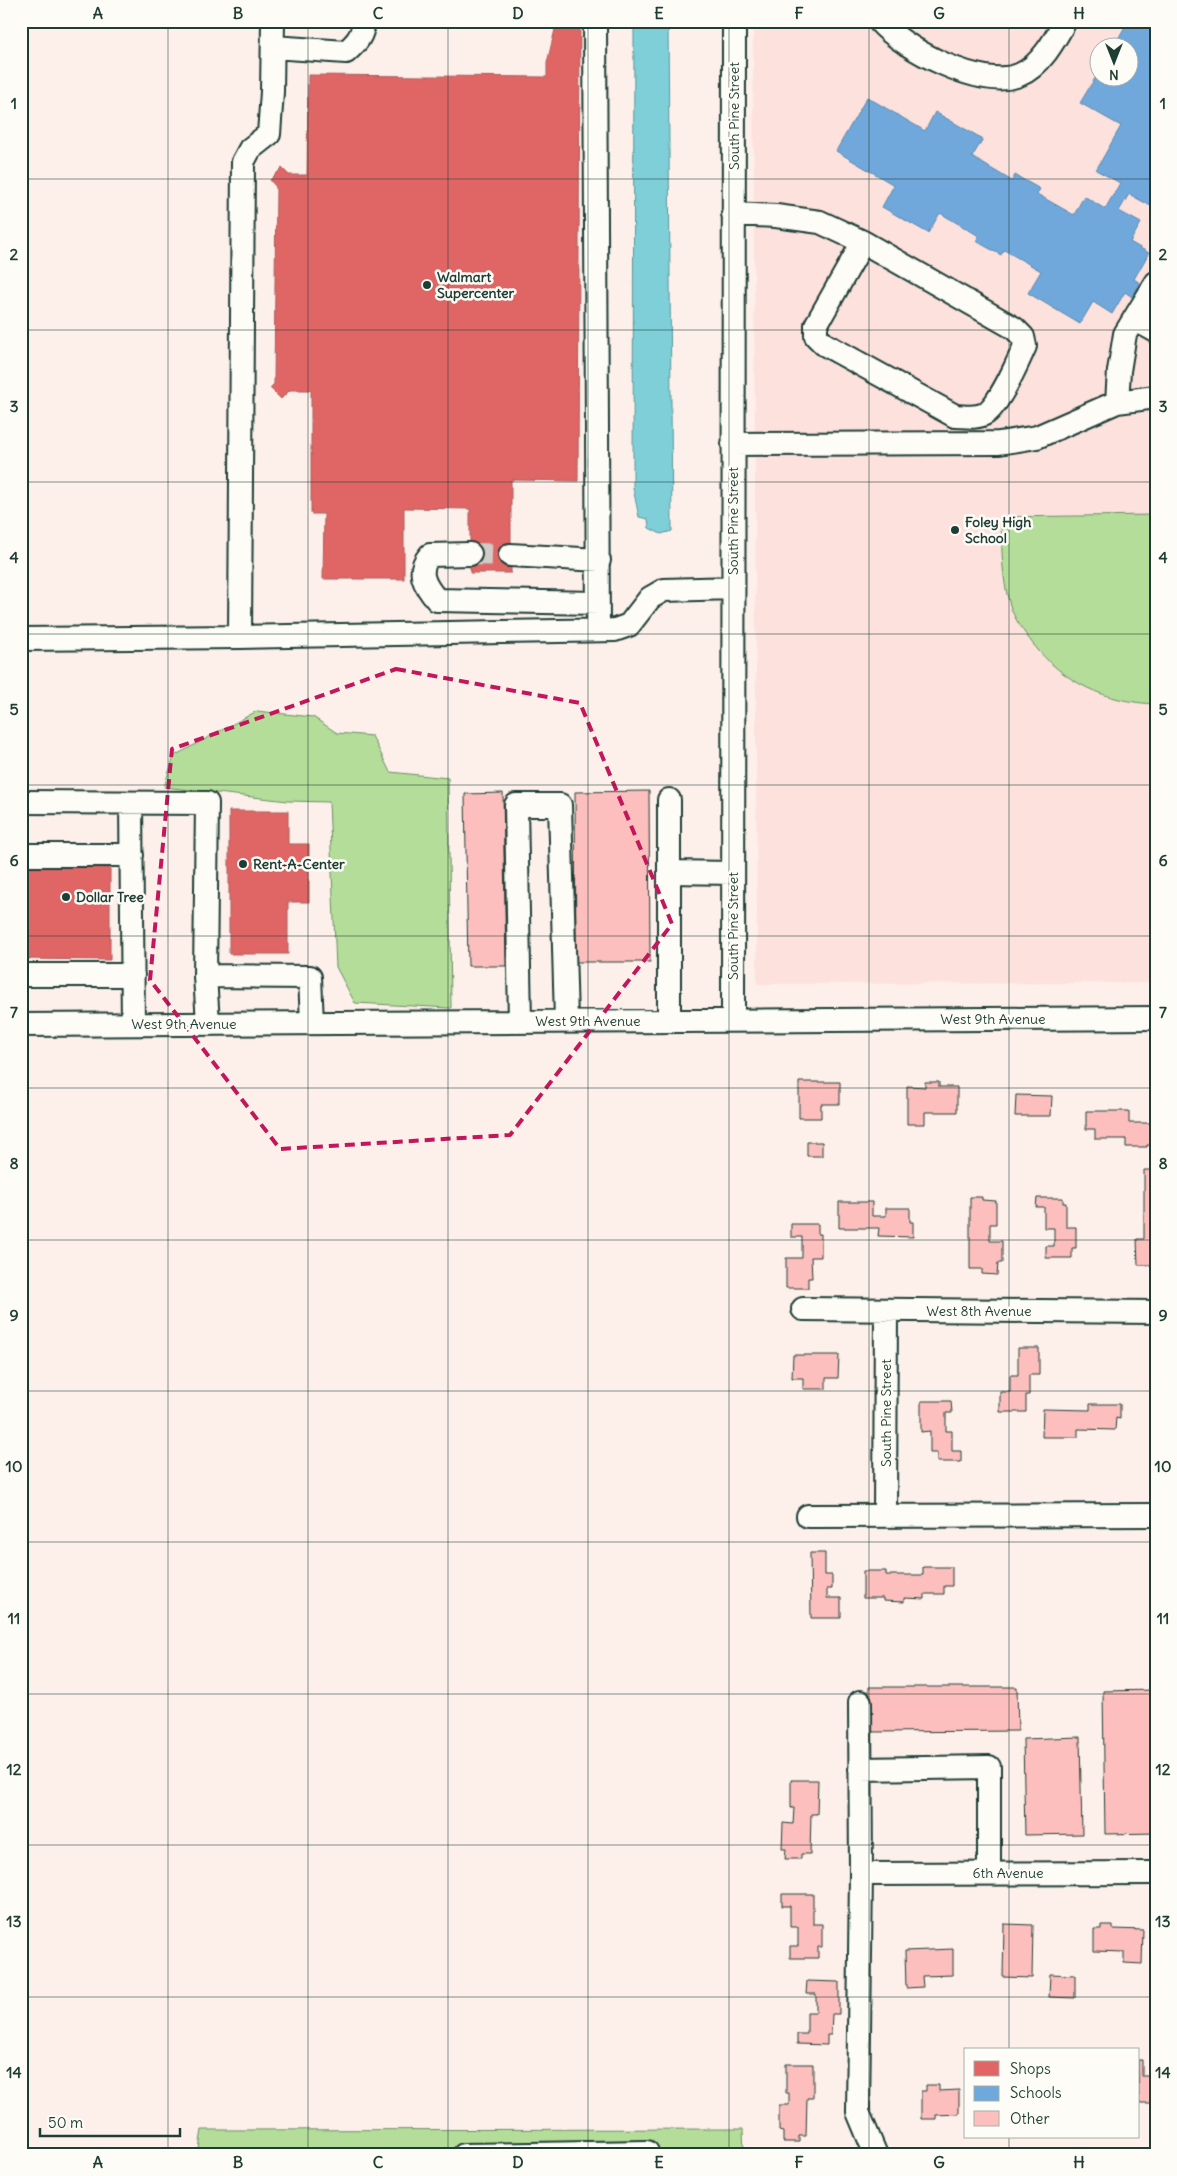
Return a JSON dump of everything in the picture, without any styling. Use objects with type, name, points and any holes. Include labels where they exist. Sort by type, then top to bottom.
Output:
[{"type":"street","points":[[240,636],[243,162],[250,149],[269,134],[273,21]]},
{"type":"street","points":[[273,47],[346,52],[358,42],[364,27],[363,21]]},
{"type":"street","points":[[595,21],[598,630]]},
{"type":"street","name":"South Pine Street","points":[[733,1020],[734,21]]},
{"type":"street","points":[[879,21],[895,37],[913,49],[942,63],[991,79],[1019,75],[1039,60],[1053,44],[1066,21]]},
{"type":"street","points":[[733,214],[776,216],[820,222],[863,242],[1014,328],[1023,337],[1025,346],[995,404],[985,414],[974,417],[955,416],[824,344],[816,336],[816,325],[863,242]]},
{"type":"street","points":[[1118,402],[1119,371],[1125,334],[1156,283]]},
{"type":"street","points":[[1134,319],[1156,331]]},
{"type":"street","points":[[733,444],[999,443],[1037,437],[1118,402],[1156,397]]},
{"type":"street","points":[[470,554],[430,555],[423,563],[423,575],[427,589],[436,600],[598,603]]},
{"type":"street","points":[[510,555],[599,560]]},
{"type":"street","points":[[21,639],[614,630],[628,625],[650,598],[664,590],[733,588]]},
{"type":"street","points":[[669,800],[669,1021]]},
{"type":"street","points":[[21,802],[207,803],[205,976],[208,1024]]},
{"type":"street","points":[[131,803],[133,1024]]},
{"type":"street","points":[[520,1022],[516,805],[560,805],[566,1020]]},
{"type":"street","points":[[21,855],[132,854]]},
{"type":"street","points":[[669,872],[733,873]]},
{"type":"street","points":[[21,974],[133,975]]},
{"type":"street","points":[[205,976],[310,977],[312,1023]]},
{"type":"street","name":"West 9th Avenue","points":[[21,1025],[520,1022],[566,1020],[1156,1018]]},
{"type":"street","name":"West 8th Avenue","points":[[803,1309],[1156,1312]]},
{"type":"street","name":"South Pine Street","points":[[885,1515],[886,1310]]},
{"type":"street","points":[[808,1516],[1156,1515]]},
{"type":"street","points":[[860,1702],[861,1874],[858,2112],[876,2155]]},
{"type":"street","points":[[860,1769],[989,1767],[988,1873]]},
{"type":"street","name":"6th Avenue","points":[[861,1874],[1156,1873]]},
{"type":"street","points":[[464,2155],[647,2152]]},
{"type":"highlighted area","points":[[396,669],[580,703],[672,924],[510,1135],[280,1149],[150,980],[172,749]]},
{"type":"shaded area","name":"Foley High School","points":[[753,21],[1156,21],[1156,983],[757,984]]},
{"type":"green space","points":[[1156,515],[1156,704],[1120,699],[1087,688],[1058,670],[1033,644],[1014,615],[1007,594],[1002,561],[1001,517]]},
{"type":"green space","points":[[257,711],[313,717],[337,733],[372,736],[390,772],[448,778],[451,1008],[355,1003],[336,967],[329,802],[288,801],[164,787],[174,756]]},
{"type":"green space","points":[[743,2129],[744,2155],[198,2155],[202,2130]]},
{"type":"water","points":[[634,21],[668,21],[672,531],[661,534],[649,528],[648,519],[639,517],[633,488]]},
{"type":"building: Shops","name":"Walmart Supercenter","points":[[557,21],[580,21],[578,481],[511,480],[511,573],[470,573],[470,509],[404,508],[404,579],[323,579],[324,514],[311,514],[311,390],[290,390],[281,399],[270,388],[274,384],[276,187],[270,180],[282,168],[289,175],[307,175],[308,75],[547,77],[547,63]]},
{"type":"building: Shops","points":[[229,811],[288,811],[288,844],[309,844],[309,902],[288,902],[288,954],[229,954]]},
{"type":"building: Shops","points":[[21,863],[110,863],[110,960],[21,959]]},
{"type":"building: Schools","points":[[1128,21],[1156,21],[1156,209],[1129,194],[1119,211],[1141,223],[1130,242],[1149,253],[1134,279],[1140,283],[1132,297],[1125,292],[1112,314],[1093,302],[1080,324],[1028,293],[1041,271],[1004,250],[1001,255],[976,241],[979,236],[940,213],[928,233],[882,207],[894,185],[836,151],[867,97],[925,131],[935,112],[983,139],[972,157],[1012,181],[1015,175],[1040,189],[1037,194],[1074,215],[1084,196],[1105,209],[1120,183],[1096,170],[1121,126],[1080,103],[1090,86],[1140,88],[1140,38],[1119,38]]},
{"type":"building: Other","points":[[649,791],[650,962],[576,962],[575,792]]},
{"type":"building: Other","points":[[503,793],[506,966],[468,966],[465,794]]},
{"type":"building: Other","points":[[799,1082],[840,1082],[840,1104],[821,1104],[821,1118],[799,1118]]},
{"type":"building: Other","points":[[925,1082],[939,1082],[939,1087],[957,1087],[957,1112],[925,1112],[925,1124],[907,1124],[907,1086],[925,1087]]},
{"type":"building: Other","points":[[1016,1095],[1052,1096],[1051,1116],[1015,1116]]},
{"type":"building: Other","points":[[1086,1111],[1129,1111],[1129,1123],[1156,1123],[1156,1145],[1126,1147],[1126,1139],[1095,1139],[1095,1129],[1086,1129]]},
{"type":"building: Other","points":[[807,1142],[822,1142],[822,1156],[807,1156]]},
{"type":"building: Other","points":[[1144,1170],[1156,1170],[1156,1260],[1152,1260],[1152,1265],[1138,1265],[1137,1239],[1144,1239]]},
{"type":"building: Other","points":[[970,1197],[982,1197],[982,1200],[996,1201],[996,1224],[990,1224],[990,1241],[1002,1241],[1002,1263],[998,1263],[997,1275],[982,1274],[982,1269],[970,1269]]},
{"type":"building: Other","points":[[1037,1198],[1063,1198],[1063,1203],[1066,1203],[1066,1227],[1076,1227],[1076,1248],[1072,1248],[1072,1258],[1046,1258],[1046,1246],[1054,1246],[1054,1228],[1044,1228],[1044,1207],[1036,1207]]},
{"type":"building: Other","points":[[839,1202],[872,1202],[872,1216],[886,1216],[886,1208],[910,1208],[910,1222],[913,1222],[913,1237],[878,1236],[879,1228],[839,1228]]},
{"type":"building: Other","points":[[791,1224],[818,1224],[818,1234],[821,1234],[821,1257],[811,1257],[812,1278],[808,1278],[808,1288],[786,1288],[786,1258],[802,1258],[802,1237],[791,1237]]},
{"type":"building: Other","points":[[1018,1348],[1039,1348],[1039,1375],[1029,1375],[1029,1395],[1026,1395],[1026,1412],[1000,1412],[1000,1392],[1010,1392],[1010,1375],[1018,1375]]},
{"type":"building: Other","points":[[793,1355],[839,1355],[838,1378],[826,1378],[826,1389],[803,1389],[803,1378],[792,1378]]},
{"type":"building: Other","points":[[921,1401],[951,1401],[952,1413],[946,1413],[946,1431],[952,1431],[952,1451],[961,1451],[961,1462],[937,1462],[937,1453],[930,1453],[930,1431],[921,1432]]},
{"type":"building: Other","points":[[1090,1404],[1120,1404],[1120,1419],[1116,1418],[1115,1430],[1078,1429],[1078,1437],[1042,1437],[1043,1409],[1090,1410]]},
{"type":"building: Other","points":[[810,1553],[825,1553],[825,1575],[832,1575],[832,1589],[827,1589],[827,1598],[841,1598],[841,1618],[811,1618]]},
{"type":"building: Other","points":[[923,1567],[952,1567],[952,1586],[944,1586],[944,1594],[925,1594],[925,1599],[904,1598],[904,1602],[883,1601],[883,1598],[863,1598],[863,1571],[886,1571],[886,1575],[923,1575]]},
{"type":"building: Other","points":[[869,1687],[1017,1687],[1018,1731],[869,1732]]},
{"type":"building: Other","points":[[1156,1690],[1156,1833],[1105,1834],[1103,1691]]},
{"type":"building: Other","points":[[1080,1737],[1082,1834],[1025,1835],[1023,1739]]},
{"type":"building: Other","points":[[791,1780],[818,1780],[817,1814],[811,1814],[810,1854],[801,1854],[801,1859],[785,1859],[786,1849],[782,1849],[783,1823],[793,1824],[794,1808],[791,1808]]},
{"type":"building: Other","points":[[782,1894],[813,1894],[813,1924],[822,1924],[822,1947],[818,1947],[818,1958],[790,1958],[790,1946],[798,1946],[798,1927],[790,1927],[790,1906],[782,1906]]},
{"type":"building: Other","points":[[1004,1924],[1033,1925],[1032,1978],[1003,1977]]},
{"type":"building: Other","points":[[1101,1925],[1113,1925],[1113,1929],[1143,1930],[1142,1964],[1124,1963],[1124,1952],[1094,1951],[1094,1929],[1101,1929]]},
{"type":"building: Other","points":[[953,1949],[953,1975],[922,1976],[923,1987],[906,1988],[905,1951]]},
{"type":"building: Other","points":[[1050,1974],[1075,1975],[1075,1998],[1049,1997]]},
{"type":"building: Other","points":[[807,1981],[839,1982],[839,2014],[832,2014],[831,2035],[827,2035],[827,2045],[797,2044],[797,2034],[807,2034],[807,2012],[816,2012],[816,1994],[806,1994]]},
{"type":"building: Other","points":[[1140,2060],[1142,2060],[1142,2076],[1156,2076],[1156,2103],[1140,2103]]},
{"type":"building: Other","points":[[786,2064],[813,2064],[813,2098],[807,2098],[806,2136],[799,2136],[799,2142],[783,2142],[783,2132],[779,2131],[779,2105],[789,2105],[789,2093],[786,2093]]},
{"type":"building: Other","points":[[926,2085],[939,2085],[939,2091],[959,2090],[959,2114],[936,2115],[936,2119],[921,2119],[921,2091],[926,2091]]},
{"type":"tunnel","points":[[470,554],[510,555]]},
{"type":"place","name":"Walmart Supercenter","points":[[427,285]]},
{"type":"place","name":"Foley High School","points":[[955,530]]},
{"type":"place","name":"Rent-A-Center","points":[[243,864]]},
{"type":"place","name":"Dollar Tree","points":[[66,897]]}]
